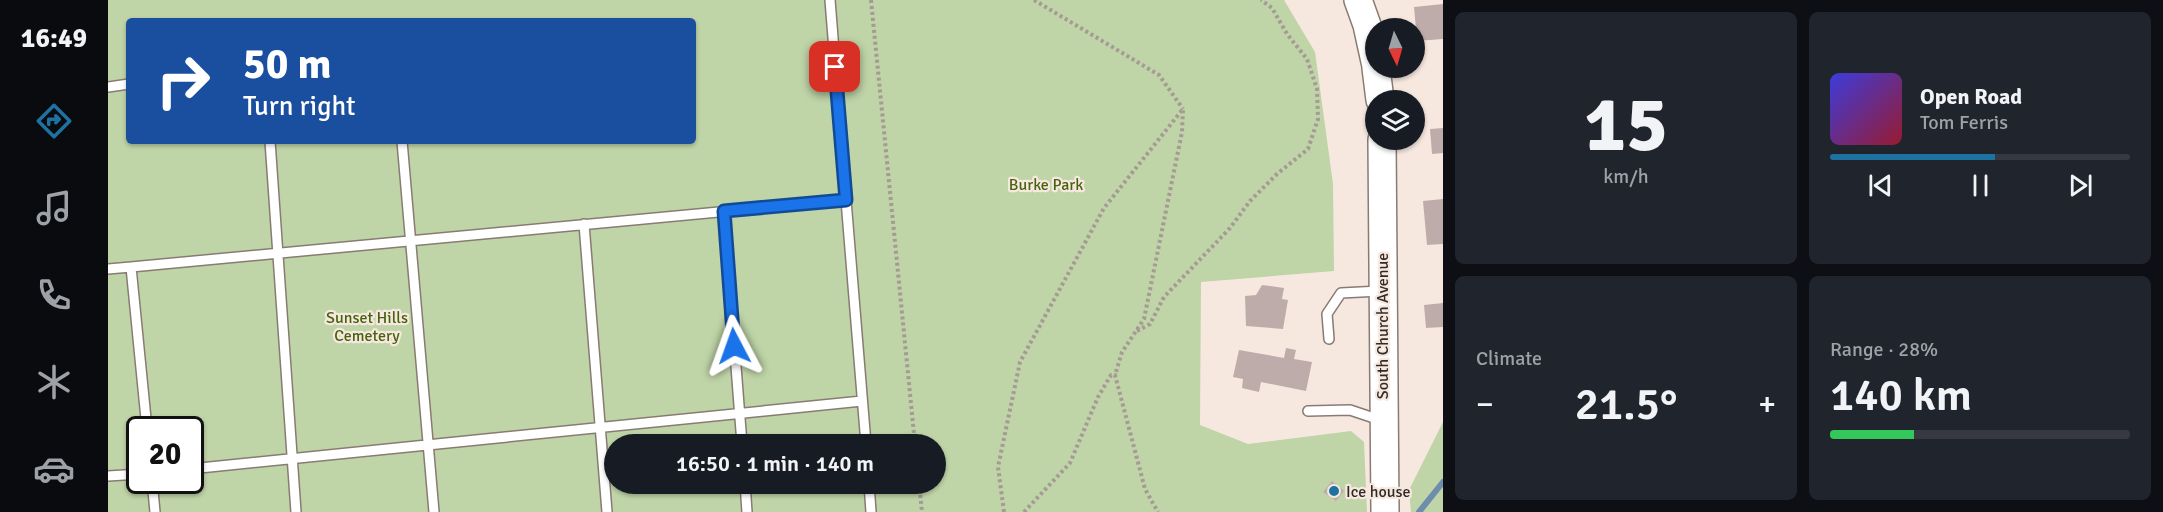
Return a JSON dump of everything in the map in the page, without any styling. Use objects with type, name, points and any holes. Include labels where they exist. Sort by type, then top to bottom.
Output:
[{"type":"street","points":[[1358,0],[1365,19]]},
{"type":"street","name":"South Church Avenue","points":[[1382,150],[1385,512]]},
{"type":"lane","points":[[830,0],[865,434]]},
{"type":"lane","points":[[108,87],[126,84]]},
{"type":"lane","points":[[270,144],[296,512]]},
{"type":"lane","points":[[402,144],[434,512]]},
{"type":"lane","points":[[108,269],[846,200]]},
{"type":"lane","points":[[724,211],[741,434]]},
{"type":"lane","points":[[584,224],[607,512]]},
{"type":"lane","points":[[131,267],[146,416]]},
{"type":"lane","points":[[1329,339],[1327,314],[1341,293],[1382,291]]},
{"type":"lane","points":[[204,468],[862,401]]},
{"type":"lane","points":[[1308,411],[1350,410],[1383,421]]},
{"type":"lane","points":[[108,476],[126,475]]},
{"type":"lane","points":[[153,494],[155,512]]},
{"type":"lane","points":[[746,494],[747,512]]},
{"type":"lane","points":[[870,494],[871,512]]},
{"type":"path","points":[[872,0],[914,434]]},
{"type":"path","points":[[1034,0],[1159,75],[1183,109],[1182,132],[1144,318],[1122,352],[1115,375],[1144,489],[1158,512]]},
{"type":"path","points":[[1135,332],[1150,324],[1164,297],[1230,228],[1250,201],[1276,174],[1308,149],[1318,119],[1317,89],[1306,58],[1272,8],[1260,0]]},
{"type":"path","points":[[1004,512],[998,467],[1020,362],[1104,208],[1183,109]]},
{"type":"path","points":[[1024,512],[1070,463],[1098,397],[1111,375],[1115,375]]},
{"type":"path","points":[[920,494],[922,512]]},
{"type":"green space","points":[[108,0],[1284,0],[1315,52],[1333,184],[1334,271],[1201,282],[1200,425],[1248,444],[1351,431],[1364,442],[1367,512],[108,512]]},
{"type":"green space","points":[[1443,422],[1443,512],[1411,512],[1409,490]]},
{"type":"building","points":[[1443,4],[1443,39],[1425,40],[1425,18],[1415,18],[1414,7]]},
{"type":"building","points":[[1443,128],[1443,153],[1432,154],[1430,129]]},
{"type":"building","points":[[1443,199],[1443,244],[1427,245],[1423,201]]},
{"type":"building","points":[[1262,285],[1284,288],[1282,299],[1288,300],[1283,329],[1246,326],[1245,296],[1256,295]]},
{"type":"building","points":[[1443,303],[1443,327],[1426,328],[1424,305]]},
{"type":"building","points":[[1286,348],[1296,350],[1294,359],[1312,362],[1306,391],[1261,382],[1259,392],[1242,388],[1243,379],[1233,377],[1239,350],[1284,358]]},
{"type":"building","name":"Ice house","points":[[1332,481],[1344,491],[1336,501],[1323,492]]},
{"type":"waterway","points":[[1419,512],[1443,482]]},
{"type":"place","name":"Ice house","points":[[1334,491]]},
{"type":"route","points":[[734,346],[724,211],[846,200],[835,67]]},
{"type":"park label","name":"Burke Park","points":[[1046,184]]},
{"type":"park label","name":"Sunset Hills Cemetery","points":[[367,326]]}]
